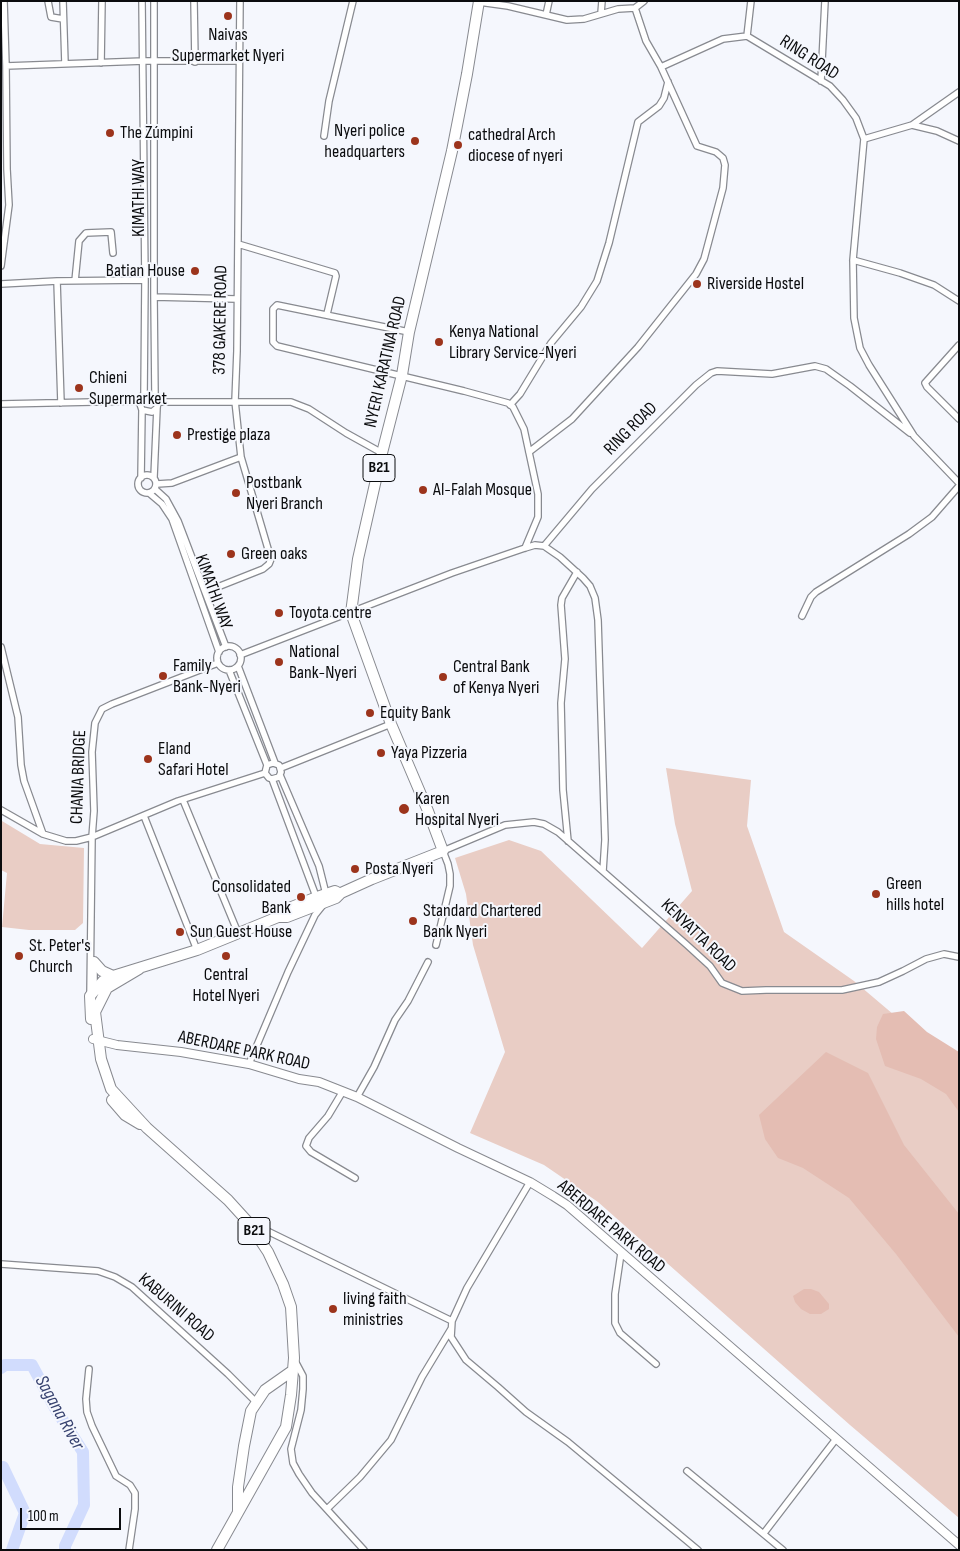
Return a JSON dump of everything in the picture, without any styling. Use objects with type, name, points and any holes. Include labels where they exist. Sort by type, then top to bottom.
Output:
[{"type":"highway","name":"NYERI KARATINA ROAD","points":[[443,850],[391,724],[351,613],[358,559],[402,375],[409,332],[444,186],[468,74],[479,2]]},
{"type":"highway","points":[[92,993],[103,981],[113,976],[197,950],[278,917],[287,917],[336,898],[341,893],[372,879],[443,850]]},
{"type":"highway","points":[[94,962],[102,971],[113,976]]},
{"type":"highway","points":[[95,1012],[107,988],[140,969]]},
{"type":"highway","name":"B21","points":[[92,993],[96,1044],[111,1089],[147,1128],[228,1200],[248,1222],[268,1252],[291,1307],[294,1358],[286,1427],[217,1550]]},
{"type":"highway","name":"B21","points":[[95,1012],[96,1044]]},
{"type":"highway","points":[[238,1515],[238,1487],[249,1419],[256,1402],[265,1390],[292,1371]]},
{"type":"street","points":[[1,266],[10,205],[4,169],[6,66],[3,58],[4,1]]},
{"type":"street","points":[[48,1],[51,17],[63,19]]},
{"type":"street","points":[[63,1],[65,64]]},
{"type":"street","points":[[101,62],[102,1]]},
{"type":"street","name":"KIMATHI WAY","points":[[142,1],[144,61],[144,395]]},
{"type":"street","name":"KIMATHI WAY","points":[[154,1],[155,396]]},
{"type":"street","points":[[194,1],[195,62]]},
{"type":"street","name":"378 GAKERE ROAD","points":[[205,592],[264,569],[269,564],[270,559],[241,457],[235,401],[240,1]]},
{"type":"street","points":[[324,136],[329,101],[353,1]]},
{"type":"street","points":[[546,16],[548,1]]},
{"type":"street","points":[[601,13],[602,1]]},
{"type":"street","points":[[479,2],[508,6],[567,20],[584,19],[618,9],[635,8],[644,1]]},
{"type":"street","points":[[661,67],[723,39],[747,36],[752,1]]},
{"type":"street","points":[[821,81],[825,1]]},
{"type":"street","points":[[529,452],[572,419],[638,347],[696,274],[704,259],[723,188],[725,165],[723,158],[716,152],[697,146],[661,67],[646,41],[635,8]]},
{"type":"street","name":"RING ROAD","points":[[747,36],[830,86],[856,118],[864,139],[853,260],[854,318],[860,348],[868,364],[914,436]]},
{"type":"street","points":[[6,66],[144,61],[240,61]]},
{"type":"street","points":[[510,405],[520,394],[550,343],[581,307],[597,281],[609,243],[638,122],[659,106],[664,98],[668,82]]},
{"type":"street","points":[[864,139],[912,125],[959,92]]},
{"type":"street","points":[[912,125],[959,141]]},
{"type":"street","points":[[75,281],[79,241],[86,233],[111,232],[112,253]]},
{"type":"street","points":[[238,244],[335,272],[336,276],[327,314]]},
{"type":"street","points":[[853,260],[934,285],[959,301]]},
{"type":"street","points":[[1,284],[145,280]]},
{"type":"street","points":[[57,281],[61,403]]},
{"type":"street","points":[[154,298],[236,299]]},
{"type":"street","points":[[409,332],[277,305],[273,309],[274,344],[508,402],[516,412],[524,429],[538,494],[538,517],[525,548]]},
{"type":"street","points":[[959,345],[925,383],[959,419]]},
{"type":"street","name":"RING ROAD","points":[[544,546],[592,488],[696,385],[710,373],[717,370],[772,374],[815,366],[826,369],[914,436],[959,485]]},
{"type":"street","points":[[1,404],[139,401],[144,395],[150,393],[155,396],[158,405],[154,477],[156,486]]},
{"type":"street","points":[[139,401],[142,410],[141,478],[138,484],[139,488],[144,492],[149,493],[156,486],[172,483],[241,457]]},
{"type":"street","points":[[142,410],[148,413],[158,405],[235,401],[291,402],[302,405],[382,453]]},
{"type":"street","points":[[141,478],[149,475],[154,477]]},
{"type":"street","points":[[802,616],[810,597],[842,574],[873,558],[932,517],[959,485]]},
{"type":"street","name":"KIMATHI WAY","points":[[156,486],[174,512],[226,647]]},
{"type":"street","name":"KIMATHI WAY","points":[[149,493],[162,504],[172,519],[219,652]]},
{"type":"street","points":[[240,655],[452,573],[535,545],[544,546],[577,572],[590,586],[595,598],[598,620],[605,840],[603,871]]},
{"type":"street","points":[[568,841],[563,790],[561,703],[565,659],[561,605],[562,598],[577,572]]},
{"type":"street","points":[[1,647],[18,717],[21,765],[24,780],[43,834]]},
{"type":"street","points":[[238,666],[228,670],[222,668],[218,663],[219,652],[226,647],[233,647],[240,655],[238,666],[275,763],[281,768]]},
{"type":"street","name":"CHANIA BRIDGE","points":[[92,993],[94,962],[92,838],[94,811],[92,734],[95,723],[102,709],[112,704],[218,663]]},
{"type":"street","points":[[228,670],[267,765],[265,773]]},
{"type":"street","points":[[281,768],[391,724]]},
{"type":"street","points":[[267,765],[275,763]]},
{"type":"street","points":[[250,1064],[288,972],[320,903],[319,866],[280,776],[281,768]]},
{"type":"street","points":[[1,810],[43,834],[66,840],[92,838],[183,800],[265,773]]},
{"type":"street","points":[[265,773],[266,776],[272,779],[277,779],[280,776]]},
{"type":"street","points":[[272,779],[320,903]]},
{"type":"street","points":[[183,800],[238,933]]},
{"type":"street","points":[[144,816],[197,950]]},
{"type":"street","name":"KENYATTA ROAD","points":[[443,850],[505,825],[526,822],[544,824],[558,832],[648,909],[704,961],[722,983],[742,991],[842,990],[878,982],[926,959],[944,954],[959,957]]},
{"type":"street","points":[[436,945],[450,886],[450,874],[443,850]]},
{"type":"street","name":"CHANIA BRIDGE","points":[[92,912],[90,934],[92,993],[95,1012]]},
{"type":"street","points":[[357,1097],[374,1067],[395,1020],[408,1001],[428,962]]},
{"type":"street","name":"ABERDARE PARK ROAD","points":[[96,1044],[181,1052],[250,1064],[291,1077],[319,1082],[357,1097],[530,1182],[566,1205],[959,1545]]},
{"type":"street","points":[[343,1092],[328,1116],[309,1138],[306,1146],[312,1152],[355,1178]]},
{"type":"street","points":[[530,1182],[467,1288],[452,1321],[451,1337],[466,1360],[526,1412],[568,1442],[698,1550]]},
{"type":"street","points":[[248,1222],[452,1321]]},
{"type":"street","points":[[621,1253],[615,1294],[615,1323],[620,1333],[656,1364]]},
{"type":"street","name":"KABURINI ROAD","points":[[1,1264],[98,1271],[132,1287],[256,1402]]},
{"type":"street","points":[[327,1508],[360,1477],[391,1440],[422,1377],[451,1329]]},
{"type":"street","points":[[294,1358],[302,1373],[303,1384],[302,1402],[293,1440],[292,1456],[298,1474],[364,1550]]},
{"type":"street","points":[[89,1369],[86,1398],[87,1412],[92,1426],[116,1476],[130,1485],[135,1493],[135,1509],[129,1550]]},
{"type":"street","points":[[764,1533],[836,1439]]},
{"type":"street","points":[[687,1470],[783,1550]]},
{"type":"shaded area","points":[[666,768],[751,780],[747,826],[784,932],[854,981],[959,1070],[959,1518],[850,1425],[598,1202],[544,1165],[470,1133],[505,1052],[473,945],[466,894],[455,858],[509,840],[541,851],[642,948],[692,891],[675,824]]},
{"type":"shaded area","points":[[2,821],[40,844],[84,848],[83,923],[75,930],[29,930],[2,927],[7,873],[1,870]]},
{"type":"shaded area","points":[[904,1011],[927,1032],[959,1052],[959,1112],[946,1094],[921,1079],[885,1066],[876,1039],[877,1027],[883,1014]]},
{"type":"shaded area","points":[[826,1052],[868,1073],[904,1145],[959,1214],[959,1337],[896,1254],[849,1198],[803,1168],[778,1158],[765,1139],[759,1115]]},
{"type":"shaded area","points":[[804,1289],[819,1292],[829,1304],[829,1309],[821,1314],[810,1314],[801,1309],[793,1296]]},
{"type":"waterway","name":"Sagana River","points":[[1,1368],[5,1365],[32,1365],[55,1408],[83,1452],[84,1505],[65,1546],[65,1550]]},
{"type":"waterway","name":"Sagana River","points":[[1,1468],[3,1467],[25,1513],[12,1550]]},
{"type":"place","name":"Naivas Supermarket Nyeri","points":[[228,16]]},
{"type":"place","name":"The Zúmpini","points":[[110,133]]},
{"type":"place","name":"Nyeri police headquarters","points":[[415,141]]},
{"type":"place","name":"cathedral Arch diocese of nyeri","points":[[458,145]]},
{"type":"place","name":"Batian House","points":[[195,271]]},
{"type":"place","name":"Riverside Hostel","points":[[697,284]]},
{"type":"place","name":"Kenya National Library Service-Nyeri","points":[[439,342]]},
{"type":"place","name":"Chieni Supermarket","points":[[79,388]]},
{"type":"place","name":"Prestige plaza","points":[[177,435]]},
{"type":"place","name":"Al-Falah Mosque","points":[[423,490]]},
{"type":"place","name":"Postbank Nyeri Branch","points":[[236,493]]},
{"type":"place","name":"Green oaks","points":[[231,554]]},
{"type":"place","name":"Toyota centre","points":[[279,613]]},
{"type":"place","name":"National Bank-Nyeri","points":[[279,662]]},
{"type":"place","name":"Family Bank-Nyeri","points":[[163,676]]},
{"type":"place","name":"Central Bank of Kenya Nyeri","points":[[443,677]]},
{"type":"place","name":"Equity Bank","points":[[370,713]]},
{"type":"place","name":"Yaya Pizzeria","points":[[381,753]]},
{"type":"place","name":"Eland Safari Hotel","points":[[148,759]]},
{"type":"place","name":"Karen Hospital Nyeri","points":[[404,809]]},
{"type":"place","name":"Posta Nyeri","points":[[355,869]]},
{"type":"place","name":"Green hills hotel","points":[[876,894]]},
{"type":"place","name":"Consolidated Bank","points":[[301,897]]},
{"type":"place","name":"Standard Chartered Bank Nyeri","points":[[413,921]]},
{"type":"place","name":"Sun Guest House","points":[[180,932]]},
{"type":"place","name":"St. Peter's Church","points":[[19,956]]},
{"type":"place","name":"Central Hotel Nyeri","points":[[226,956]]},
{"type":"place","name":"living faith ministries","points":[[333,1309]]}]
